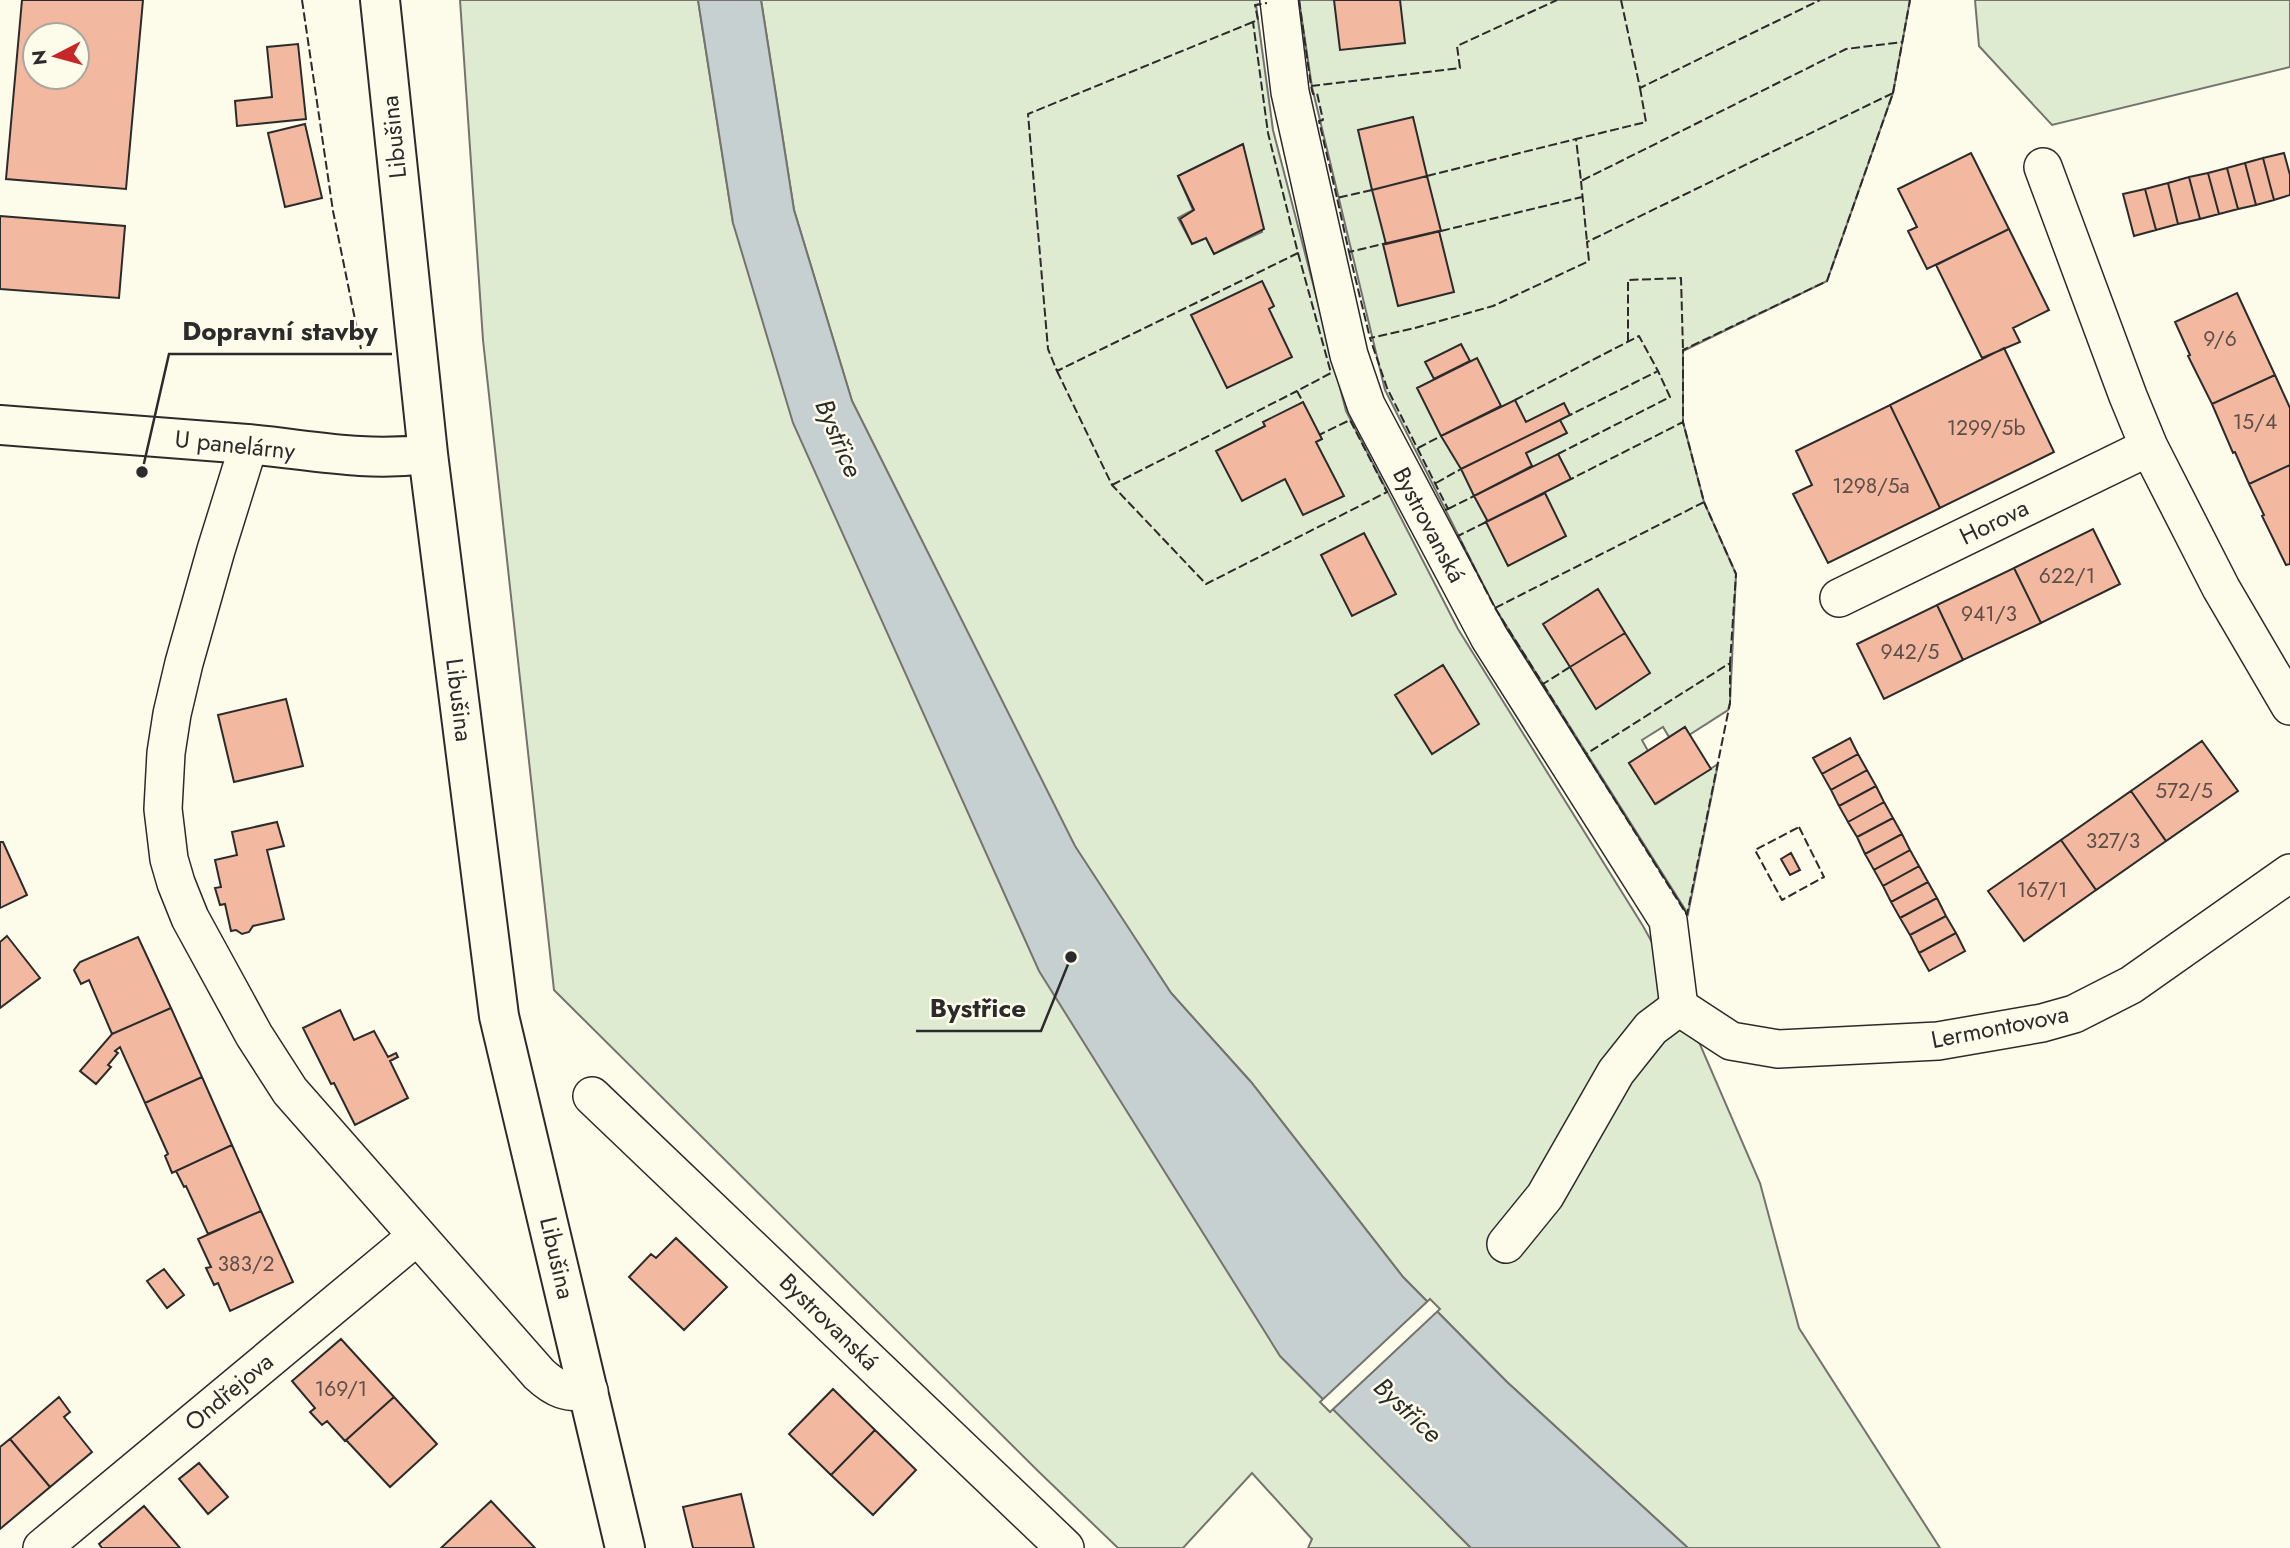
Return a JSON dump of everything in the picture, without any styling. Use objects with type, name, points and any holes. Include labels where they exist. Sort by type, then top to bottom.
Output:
[{"type":"street","name":"Libušina","points":[[380,0],[428,454],[499,1016],[625,1548]]},
{"type":"street","name":"Bystrovanská","points":[[1279,0],[1290,92],[1349,355],[1366,405],[1489,637],[1668,920],[1679,1007]]},
{"type":"street","points":[[2043,167],[2149,447],[2221,588],[2290,706]]},
{"type":"street","name":"U panelárny","points":[[0,425],[249,444],[349,457],[428,454]]},
{"type":"street","points":[[249,444],[184,663],[173,714],[163,782],[163,809],[169,859],[176,883],[190,918],[254,1035],[290,1091],[552,1386],[565,1392],[589,1391]]},
{"type":"street","name":"Horova","points":[[1839,598],[2149,447]]},
{"type":"street","name":"Lermontovova","points":[[1679,1007],[1731,1041],[1778,1049],[1938,1041],[2042,1023],[2074,1014],[2132,985],[2290,873]]},
{"type":"street","points":[[1506,1244],[1545,1196],[1616,1072],[1651,1028],[1679,1007]]},
{"type":"street","name":"Bystrovanská","points":[[592,1096],[1065,1548]]},
{"type":"street","name":"Ondřejova","points":[[42,1548],[417,1236]]},
{"type":"green space","points":[[460,0],[698,0],[733,223],[1446,1523],[1471,1548],[1308,1548],[1312,1539],[1252,1473],[1183,1548],[1118,1548],[554,990],[483,340]]},
{"type":"green space","points":[[761,0],[1286,0],[1256,5],[1273,130],[1346,411],[1458,629],[1643,926],[1670,975],[1760,1183],[1799,1328],[1940,1548],[1688,1548],[1507,1382],[1403,1277],[1251,1082],[1171,993],[1074,846],[852,401],[794,210]],"holes":[[[1241,145],[1262,232],[1214,254],[1206,238],[1192,244],[1178,218],[1193,210],[1178,176]]]},
{"type":"green space","points":[[1299,0],[1910,0],[1893,93],[1827,281],[1683,351],[1683,422],[1704,502],[1736,574],[1730,703],[1728,710],[1689,735],[1685,727],[1669,737],[1663,727],[1642,740],[1648,751],[1629,763],[1656,804],[1718,764],[1688,914],[1495,608],[1385,390],[1312,87]]},
{"type":"green space","points":[[1975,0],[2290,0],[2290,67],[2052,125],[1979,46]]},
{"type":"water","points":[[698,0],[761,0],[794,210],[852,401],[1075,846],[1171,993],[1251,1082],[1403,1277],[1507,1382],[1688,1548],[1471,1548],[1280,1356],[1039,971],[793,423],[733,223]]},
{"type":"pier","points":[[1430,1299],[1440,1309],[1330,1412],[1320,1402]]},
{"type":"building","points":[[22,0],[143,0],[126,189],[6,179]]},
{"type":"building","points":[[1334,0],[1400,0],[1405,43],[1340,50]]},
{"type":"building","points":[[298,44],[306,119],[237,126],[235,101],[272,97],[267,47]]},
{"type":"building","points":[[1413,117],[1427,176],[1372,190],[1358,130]]},
{"type":"building","points":[[305,124],[322,198],[285,207],[268,133]]},
{"type":"building","points":[[1243,144],[1264,229],[1214,254],[1206,238],[1192,244],[1180,219],[1194,210],[1178,176]]},
{"type":"building","points":[[1971,153],[2009,229],[1927,269],[1908,231],[1917,227],[1898,189]]},
{"type":"building","points":[[2284,153],[2290,175],[2290,195],[2274,200],[2263,158]]},
{"type":"building","points":[[2263,158],[2274,200],[2256,205],[2245,163]]},
{"type":"building","points":[[2245,163],[2256,205],[2238,209],[2227,168]]},
{"type":"building","points":[[2227,168],[2238,209],[2219,214],[2208,173]]},
{"type":"building","points":[[2208,173],[2219,214],[2200,219],[2189,177]]},
{"type":"building","points":[[1427,176],[1441,231],[1386,244],[1372,190]]},
{"type":"building","points":[[2189,177],[2200,219],[2178,224],[2168,183]]},
{"type":"building","points":[[2168,183],[2178,224],[2156,230],[2145,189]]},
{"type":"building","points":[[2145,189],[2156,230],[2134,236],[2123,194]]},
{"type":"building","points":[[0,216],[125,226],[119,298],[0,289]]},
{"type":"building","points":[[2009,229],[2049,310],[2013,328],[2020,342],[1982,358],[1936,265]]},
{"type":"building","points":[[1439,231],[1454,292],[1398,306],[1383,244]]},
{"type":"building","points":[[1262,281],[1274,306],[1269,309],[1292,357],[1227,388],[1191,315]]},
{"type":"building","points":[[2237,293],[2275,375],[2212,404],[2188,356],[2190,355],[2175,322]]},
{"type":"building","points":[[1461,344],[1470,361],[1434,379],[1425,362]]},
{"type":"building","points":[[2004,348],[2054,452],[1940,508],[1890,405]]},
{"type":"building","points":[[1477,358],[1501,406],[1441,436],[1417,388]]},
{"type":"building","points":[[2275,375],[2290,408],[2290,465],[2249,484],[2212,404]]},
{"type":"building","points":[[1515,400],[1526,422],[1564,403],[1570,415],[1461,469],[1441,436]]},
{"type":"building","points":[[1303,402],[1322,439],[1316,442],[1344,496],[1303,515],[1285,479],[1242,501],[1216,451],[1265,426],[1263,422]]},
{"type":"building","points":[[1890,405],[1940,508],[1828,563],[1793,494],[1812,485],[1796,451]]},
{"type":"building","points":[[1560,420],[1567,433],[1526,453],[1532,466],[1474,496],[1461,469]]},
{"type":"building","points":[[1558,454],[1571,479],[1486,522],[1474,496]]},
{"type":"building","points":[[2290,465],[2290,564],[2286,565],[2249,484]]},
{"type":"building","points":[[1545,493],[1566,536],[1508,566],[1486,522]]},
{"type":"building","points":[[2093,529],[2120,584],[2041,623],[2014,568]]},
{"type":"building","points":[[1364,533],[1396,594],[1352,616],[1321,555]]},
{"type":"building","points":[[2014,568],[2041,623],[1963,660],[1937,605]]},
{"type":"building","points":[[1598,589],[1625,633],[1570,667],[1543,624]]},
{"type":"building","points":[[1937,605],[1963,660],[1884,699],[1857,644]]},
{"type":"building","points":[[1625,633],[1650,673],[1596,709],[1570,667]]},
{"type":"building","points":[[1443,665],[1479,724],[1432,754],[1395,695]]},
{"type":"building","points":[[286,699],[303,766],[234,782],[218,715]]},
{"type":"building","points":[[1685,727],[1711,769],[1655,804],[1629,763]]},
{"type":"building","points":[[1850,738],[1858,754],[1822,774],[1813,758]]},
{"type":"building","points":[[2202,741],[2238,791],[2166,841],[2131,791]]},
{"type":"building","points":[[1858,754],[1867,770],[1831,790],[1822,774]]},
{"type":"building","points":[[1867,770],[1876,786],[1839,806],[1831,790]]},
{"type":"building","points":[[1876,786],[1884,802],[1848,822],[1839,806]]},
{"type":"building","points":[[2131,791],[2166,841],[2096,890],[2061,840]]},
{"type":"building","points":[[1884,802],[1893,818],[1857,837],[1848,822]]},
{"type":"building","points":[[1893,818],[1902,834],[1865,854],[1857,837]]},
{"type":"building","points":[[277,822],[284,846],[267,850],[284,919],[253,926],[249,932],[242,934],[236,930],[231,931],[225,904],[220,905],[215,888],[221,887],[215,860],[237,855],[232,832]]},
{"type":"building","points":[[1902,834],[1910,850],[1874,870],[1865,854]]},
{"type":"building","points":[[2061,840],[2096,890],[2024,941],[1988,891]]},
{"type":"building","points":[[0,842],[3,842],[27,895],[0,908]]},
{"type":"building","points":[[1910,850],[1919,866],[1883,886],[1874,870]]},
{"type":"building","points":[[1791,853],[1800,870],[1790,875],[1781,859]]},
{"type":"building","points":[[1919,866],[1928,882],[1891,902],[1883,886]]},
{"type":"building","points":[[1928,882],[1937,898],[1900,918],[1891,902]]},
{"type":"building","points":[[1937,898],[1946,916],[1910,935],[1900,918]]},
{"type":"building","points":[[1946,916],[1956,933],[1919,953],[1910,935]]},
{"type":"building","points":[[1956,933],[1965,951],[1929,971],[1919,953]]},
{"type":"building","points":[[7,936],[40,978],[0,1008],[0,942]]},
{"type":"building","points":[[138,937],[171,1008],[112,1034],[89,980],[81,984],[74,970],[80,962]]},
{"type":"building","points":[[171,1008],[202,1077],[145,1103],[120,1047],[108,1065],[111,1067],[96,1084],[80,1071],[112,1034]]},
{"type":"building","points":[[340,1010],[354,1040],[374,1031],[388,1057],[396,1053],[398,1057],[390,1061],[408,1098],[355,1125],[303,1028]]},
{"type":"building","points":[[202,1077],[232,1145],[172,1173],[165,1156],[168,1154],[145,1103]]},
{"type":"building","points":[[232,1145],[261,1211],[208,1234],[186,1186],[184,1187],[176,1171]]},
{"type":"building","points":[[261,1211],[293,1282],[230,1311],[218,1283],[214,1285],[206,1268],[211,1267],[198,1239]]},
{"type":"building","points":[[676,1238],[727,1287],[684,1330],[629,1277],[651,1254],[656,1258]]},
{"type":"building","points":[[164,1269],[184,1295],[167,1308],[147,1281]]},
{"type":"building","points":[[341,1339],[394,1397],[345,1441],[327,1421],[322,1425],[310,1412],[315,1408],[292,1381]]},
{"type":"building","points":[[833,1389],[875,1430],[831,1475],[789,1434]]},
{"type":"building","points":[[59,1397],[70,1412],[64,1417],[92,1452],[50,1487],[10,1439]]},
{"type":"building","points":[[394,1397],[437,1444],[390,1487],[346,1440]]},
{"type":"building","points":[[875,1430],[916,1470],[873,1515],[831,1475]]},
{"type":"building","points":[[10,1439],[50,1487],[0,1529],[0,1447]]},
{"type":"building","points":[[199,1463],[228,1497],[208,1514],[179,1479]]},
{"type":"building","points":[[741,1494],[754,1548],[693,1548],[683,1507]]},
{"type":"building","points":[[491,1501],[535,1548],[441,1548]]},
{"type":"building","points":[[144,1506],[180,1548],[102,1548],[99,1544]]},
{"type":"fence","points":[[302,0],[333,211],[361,349]]},
{"type":"fence","points":[[1299,0],[1311,86],[1313,94],[1317,93],[1323,120],[1319,121],[1337,198]]},
{"type":"fence","points":[[1311,86],[1460,68],[1457,46],[1557,0]]},
{"type":"fence","points":[[1621,0],[1640,88],[1820,0]]},
{"type":"fence","points":[[1893,93],[1910,0]]},
{"type":"fence","points":[[1253,22],[1028,114],[1048,349],[1057,371],[1298,253],[1268,133],[1253,22],[1258,20],[1255,5],[1267,3]]},
{"type":"fence","points":[[1640,88],[1646,122],[1576,139],[1581,181],[1846,49],[1903,42]]},
{"type":"fence","points":[[1445,510],[1448,509],[1387,388],[1370,338],[1493,306],[1589,261],[1587,242],[1893,93],[1827,281],[1683,350],[1683,422],[1571,479]]},
{"type":"fence","points":[[1427,176],[1576,139]]},
{"type":"fence","points":[[1581,181],[1587,242]]},
{"type":"fence","points":[[1372,190],[1337,198],[1349,252],[1383,244]]},
{"type":"fence","points":[[1441,231],[1582,197]]},
{"type":"fence","points":[[1349,252],[1370,338]]},
{"type":"fence","points":[[1298,253],[1331,373],[1297,391],[1303,402]]},
{"type":"fence","points":[[1628,341],[1628,280],[1681,278],[1683,350]]},
{"type":"fence","points":[[1515,400],[1639,336],[1658,371],[1570,415]]},
{"type":"fence","points":[[1057,371],[1112,485],[1206,584],[1387,492],[1350,420],[1319,435]]},
{"type":"fence","points":[[1558,454],[1670,397],[1658,371]]},
{"type":"fence","points":[[1112,485],[1297,391]]},
{"type":"fence","points":[[1486,522],[1458,536],[1495,608],[1704,502],[1683,422]]},
{"type":"fence","points":[[1418,448],[1441,436]]},
{"type":"fence","points":[[1436,483],[1461,469]]},
{"type":"fence","points":[[1448,509],[1474,496]]},
{"type":"fence","points":[[1543,684],[1586,754],[1730,663],[1736,574],[1704,502]]},
{"type":"fence","points":[[1495,608],[1543,684],[1570,667]]},
{"type":"fence","points":[[1586,754],[1687,915],[1730,703],[1730,663]]},
{"type":"fence","points":[[1799,827],[1824,877],[1782,900],[1755,850],[1799,827]]},
{"type":"place","name":"Dopravní stavby","points":[[142,472]]},
{"type":"place","name":"Bystřice","points":[[1071,957]]}]
